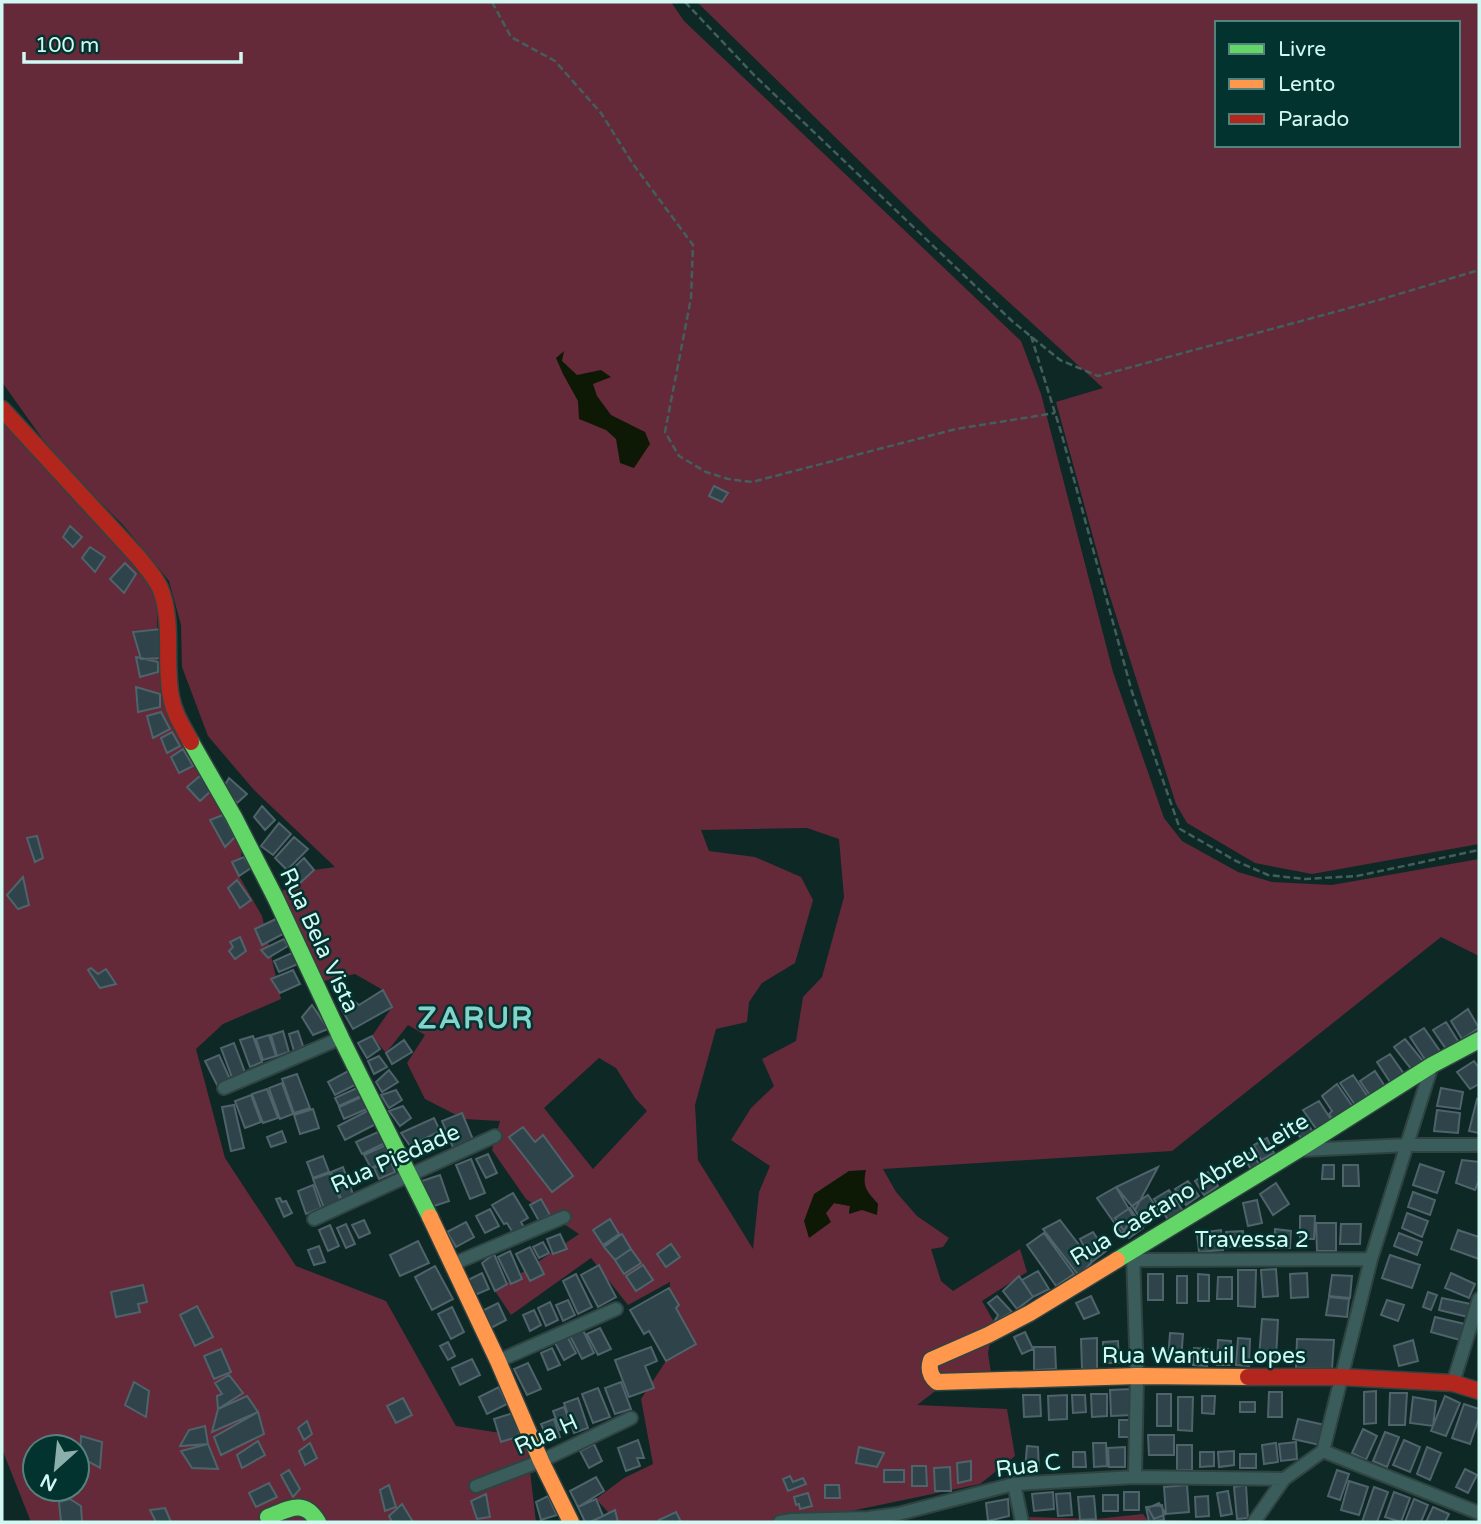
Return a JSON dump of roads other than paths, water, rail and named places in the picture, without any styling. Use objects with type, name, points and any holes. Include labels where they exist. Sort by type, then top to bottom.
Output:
[{"type":"street","name":"Rua Bela Vista","points":[[2,409],[138,557],[162,592],[170,699],[175,714],[234,817],[299,946],[341,1038],[453,1264],[571,1522]]},
{"type":"street","points":[[224,1088],[341,1038]]},
{"type":"street","name":"Rua Caetano Abreu Leite","points":[[931,1376],[929,1365],[932,1360],[988,1335],[1133,1255],[1433,1065],[1479,1040]]},
{"type":"street","points":[[1255,1522],[1284,1479],[1323,1451],[1371,1259],[1433,1065]]},
{"type":"street","name":"Rua Piedade","points":[[314,1219],[495,1136]]},
{"type":"street","points":[[1298,1150],[1479,1145]]},
{"type":"street","points":[[453,1264],[564,1217]]},
{"type":"street","points":[[1133,1255],[1137,1376],[1135,1477]]},
{"type":"street","name":"Travessa 2","points":[[1133,1255],[1371,1259]]},
{"type":"street","points":[[1453,1383],[1479,1299]]},
{"type":"street","points":[[498,1361],[616,1309]]},
{"type":"street","name":"Rua Wantuil Lopes","points":[[931,1376],[937,1382],[1137,1376],[1341,1377],[1453,1383],[1479,1391]]},
{"type":"street","name":"Rua H","points":[[476,1486],[541,1461],[631,1418]]},
{"type":"street","points":[[1323,1451],[1479,1513]]},
{"type":"street","name":"Rua C","points":[[780,1522],[899,1518],[1014,1484],[1135,1477],[1284,1479]]},
{"type":"street","points":[[1014,1484],[1022,1522]]},
{"type":"street","points":[[268,1517],[300,1506],[310,1509],[318,1522]]},
{"type":"district","name":"ZARUR","points":[[476,1018]]}]
